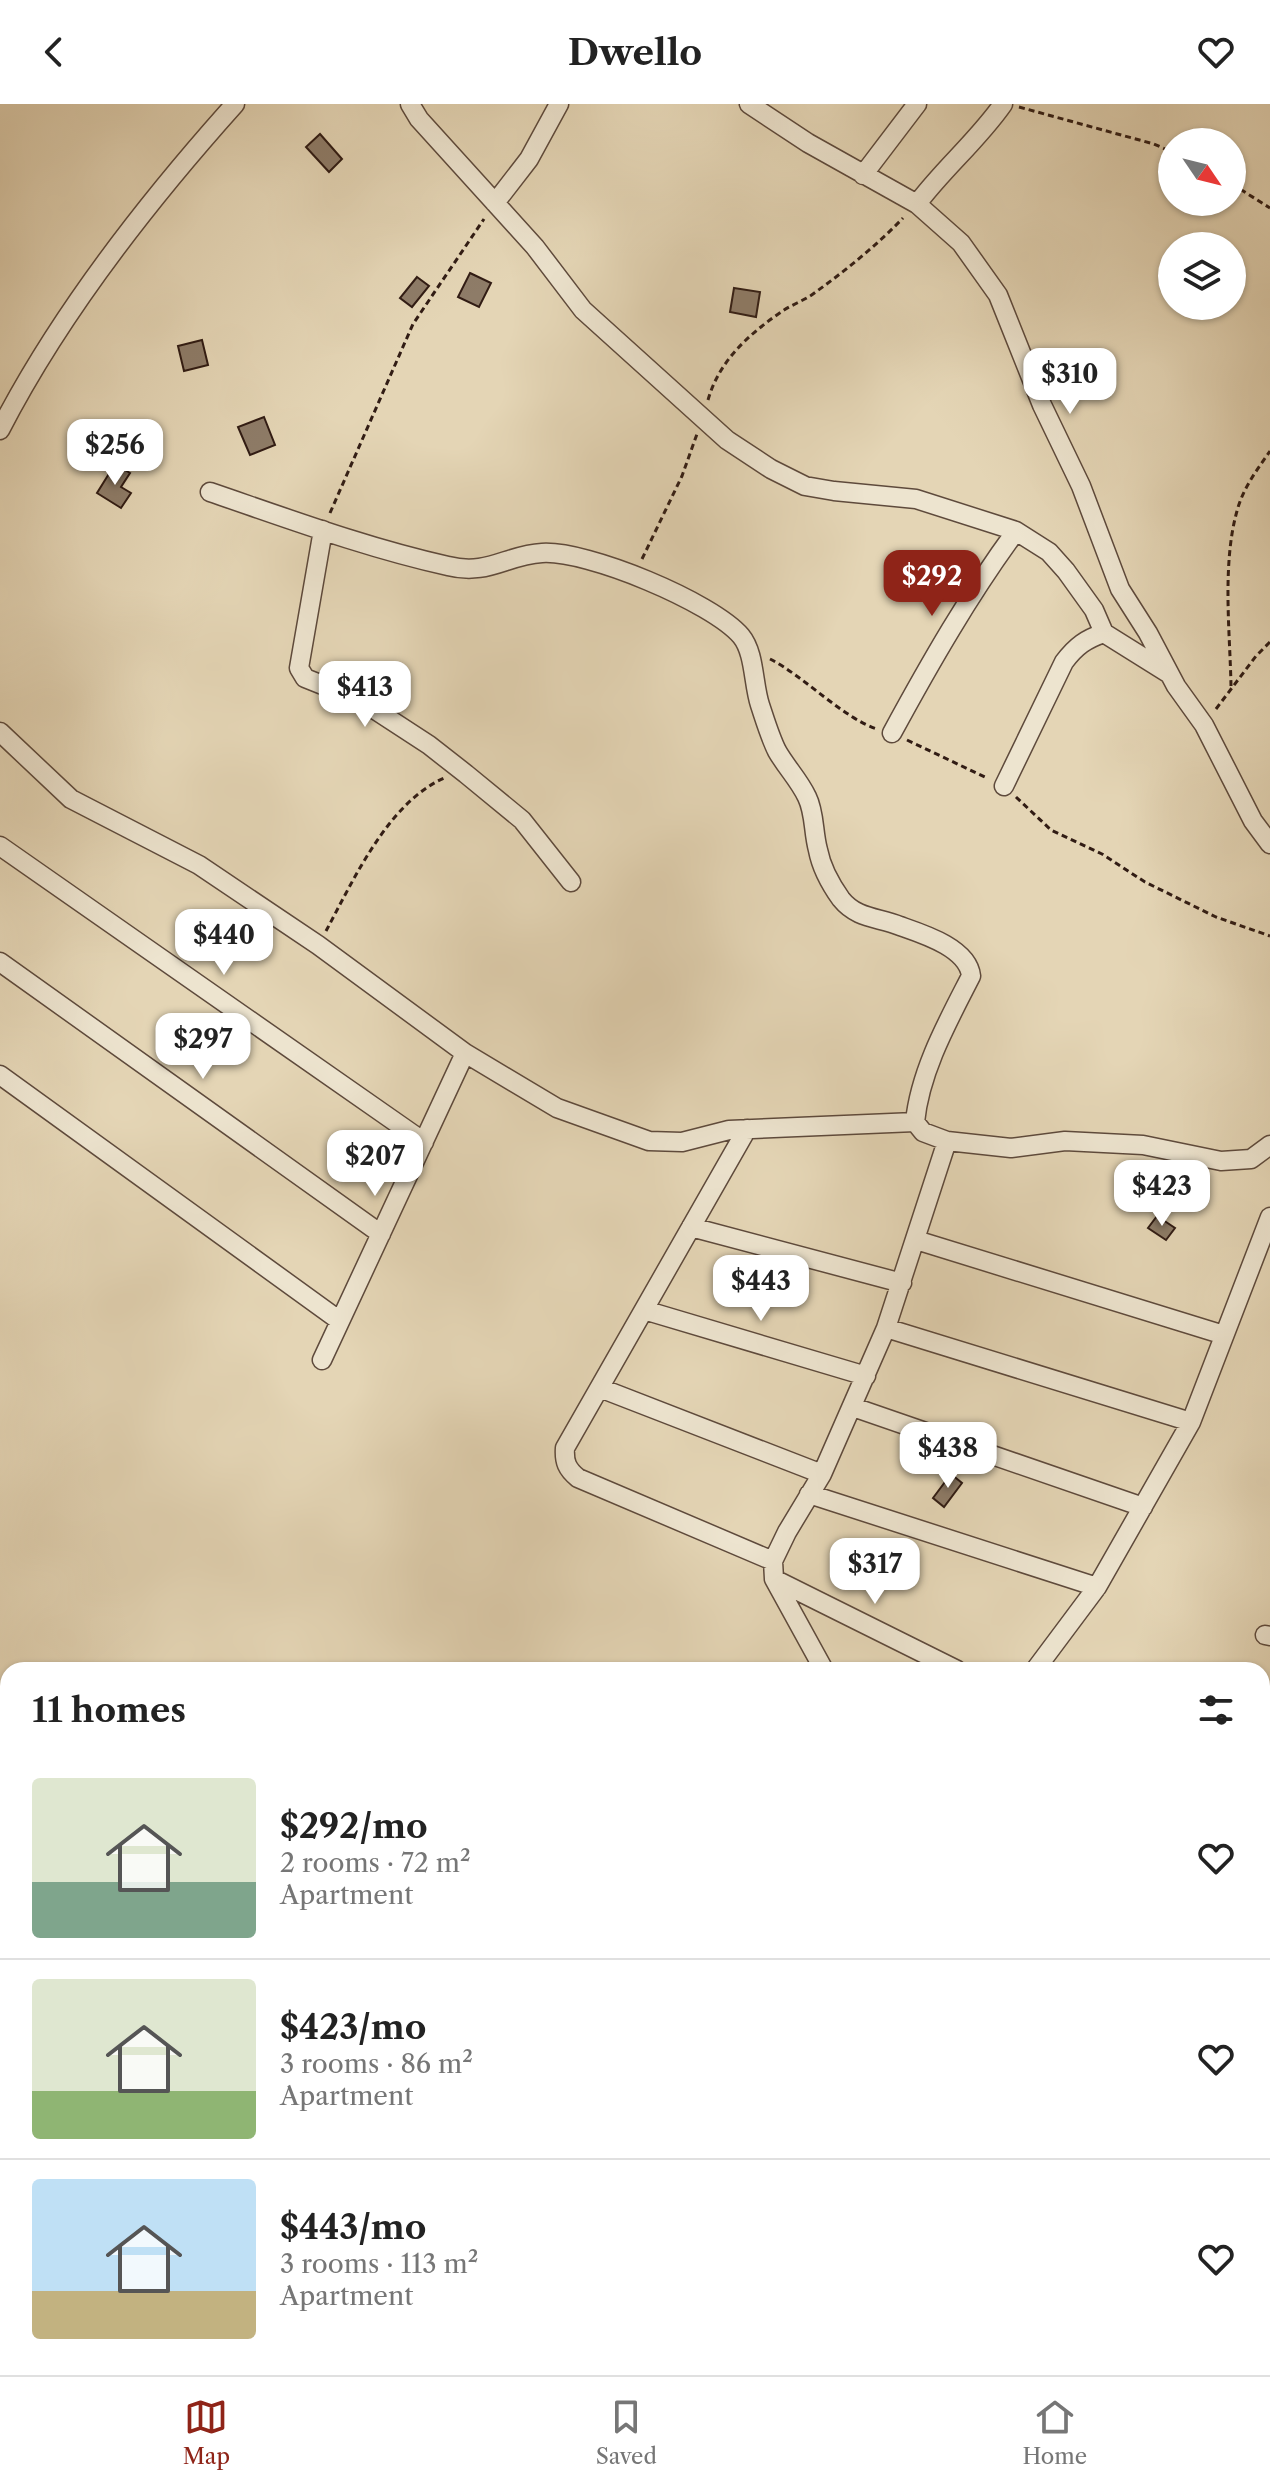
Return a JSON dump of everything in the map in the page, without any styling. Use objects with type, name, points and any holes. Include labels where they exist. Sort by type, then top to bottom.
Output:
[{"type":"street","points":[[0,430],[68,317],[196,147],[235,104]]},
{"type":"street","points":[[410,104],[419,119],[535,247],[583,310],[727,440],[771,469],[805,486],[916,499],[1016,531],[1049,552],[1066,571],[1094,610],[1104,633],[1168,673]]},
{"type":"street","points":[[495,203],[529,159],[559,104]]},
{"type":"street","points":[[749,104],[863,175],[917,204],[961,243],[998,295],[1042,405],[1081,486],[1114,577],[1168,673],[1204,725],[1253,821],[1270,844]]},
{"type":"street","points":[[863,175],[917,104]]},
{"type":"street","points":[[917,204],[949,165],[987,128],[1003,104]]},
{"type":"street","points":[[210,492],[323,530],[450,567],[479,570],[542,553],[570,554],[634,574],[707,612],[741,636],[748,648],[760,704],[777,750],[808,799],[818,850],[826,873],[842,900],[861,917],[898,924],[941,943],[961,956],[970,967],[971,976],[946,1026],[917,1106],[915,1122],[923,1132],[947,1141],[1011,1148],[1065,1141],[1143,1145],[1221,1161],[1251,1159],[1270,1145]]},
{"type":"street","points":[[323,530],[299,668],[305,678],[360,700],[466,774],[522,820],[571,882]]},
{"type":"street","points":[[892,733],[946,634],[1016,531]]},
{"type":"street","points":[[1004,786],[1064,662],[1075,647],[1088,638],[1104,633]]},
{"type":"street","points":[[0,733],[71,799],[199,865],[318,945],[465,1053],[557,1108],[649,1141],[682,1142],[729,1130],[915,1122]]},
{"type":"street","points":[[0,846],[424,1142]]},
{"type":"street","points":[[0,962],[381,1234]]},
{"type":"street","points":[[322,1360],[465,1053]]},
{"type":"street","points":[[0,1075],[340,1321]]},
{"type":"street","points":[[747,1129],[565,1448],[564,1460],[578,1478],[774,1570],[942,1662]]},
{"type":"street","points":[[774,1570],[809,1494],[822,1474],[886,1328],[947,1141]]},
{"type":"street","points":[[1041,1662],[1097,1587],[1191,1422],[1270,1217]]},
{"type":"street","points":[[691,1227],[902,1283]]},
{"type":"street","points":[[916,1240],[1224,1335]]},
{"type":"street","points":[[644,1310],[866,1376]]},
{"type":"street","points":[[886,1328],[1191,1422]]},
{"type":"street","points":[[600,1388],[822,1474]]},
{"type":"street","points":[[853,1407],[1143,1507]]},
{"type":"street","points":[[809,1494],[1097,1587]]},
{"type":"street","points":[[774,1570],[820,1662]]},
{"type":"path","points":[[1011,104],[1158,146]]},
{"type":"path","points":[[1246,193],[1270,208]]},
{"type":"path","points":[[323,530],[413,324],[495,203]]},
{"type":"path","points":[[634,574],[682,476],[713,381],[731,353],[782,311],[810,296],[886,236],[917,204]]},
{"type":"path","points":[[1231,686],[1228,605],[1237,512],[1250,479],[1270,451]]},
{"type":"path","points":[[1204,725],[1231,686],[1270,642]]},
{"type":"path","points":[[318,945],[353,882],[400,809],[437,781],[451,775],[466,774]]},
{"type":"building","points":[[320,134],[342,159],[329,172],[306,147]]},
{"type":"building","points":[[470,273],[491,283],[479,307],[458,297]]},
{"type":"building","points":[[417,277],[429,286],[412,307],[400,298]]},
{"type":"building","points":[[734,288],[760,292],[756,317],[730,312]]},
{"type":"building","points":[[202,340],[208,365],[184,371],[178,346]]},
{"type":"building","points":[[264,417],[275,445],[250,455],[238,427]]},
{"type":"building","points":[[115,464],[130,473],[121,487],[131,493],[121,508],[97,493]]},
{"type":"building","points":[[1157,1216],[1175,1228],[1166,1240],[1148,1228]]},
{"type":"building","points":[[951,1474],[962,1483],[944,1507],[933,1498]]}]
